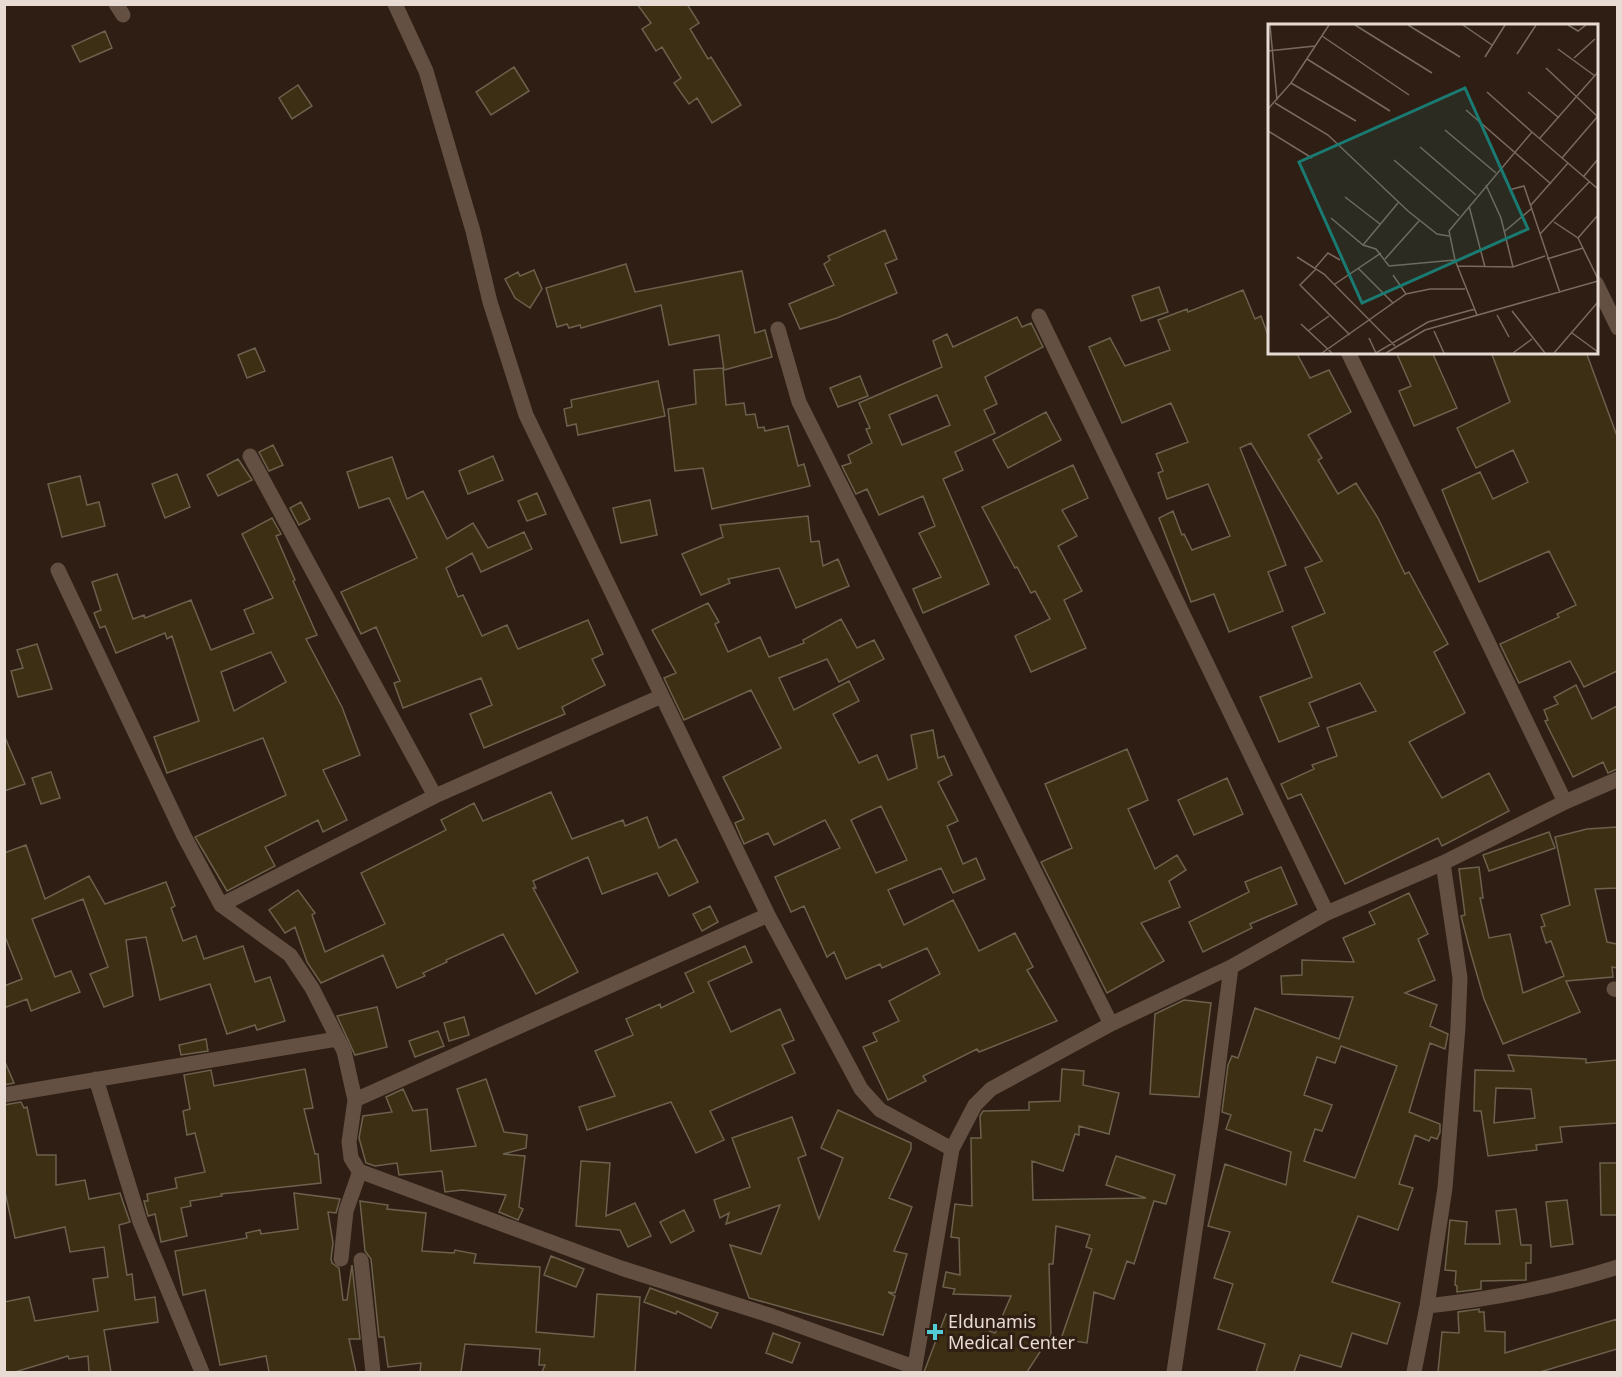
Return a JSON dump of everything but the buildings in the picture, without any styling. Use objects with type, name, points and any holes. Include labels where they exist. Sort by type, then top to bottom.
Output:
[{"type":"street","points":[[394,4],[426,71],[473,231],[490,302],[526,414],[768,915],[869,1099],[880,1110],[952,1149]]},
{"type":"street","points":[[1598,287],[1617,328]]},
{"type":"street","points":[[1039,316],[1327,913]]},
{"type":"street","points":[[778,329],[799,402],[1111,1024]]},
{"type":"street","points":[[1349,354],[1565,802]]},
{"type":"street","points":[[250,456],[435,796]]},
{"type":"street","points":[[57,570],[184,837],[221,905],[290,955],[312,988],[344,1051],[355,1101],[349,1142],[351,1158],[360,1171],[621,1268],[772,1316],[914,1370],[952,1149],[975,1105],[992,1089],[1111,1024],[1231,967],[1327,913],[1443,863],[1565,802],[1617,779]]},
{"type":"street","points":[[221,905],[435,796],[662,696]]},
{"type":"street","points":[[1414,1372],[1428,1306],[1445,1188],[1458,1027],[1460,978],[1443,863]]},
{"type":"street","points":[[355,1101],[768,915]]},
{"type":"street","points":[[1174,1372],[1211,1123],[1231,967]]},
{"type":"street","points":[[4,1095],[337,1039]]},
{"type":"street","points":[[96,1079],[140,1222],[202,1372]]},
{"type":"street","points":[[341,1259],[346,1210],[360,1171]]},
{"type":"street","points":[[361,1260],[373,1372]]},
{"type":"street","points":[[1428,1306],[1483,1300],[1570,1282],[1617,1267]]},
{"type":"place","name":"Eldunamis Medical Center","points":[[935,1332]]}]
